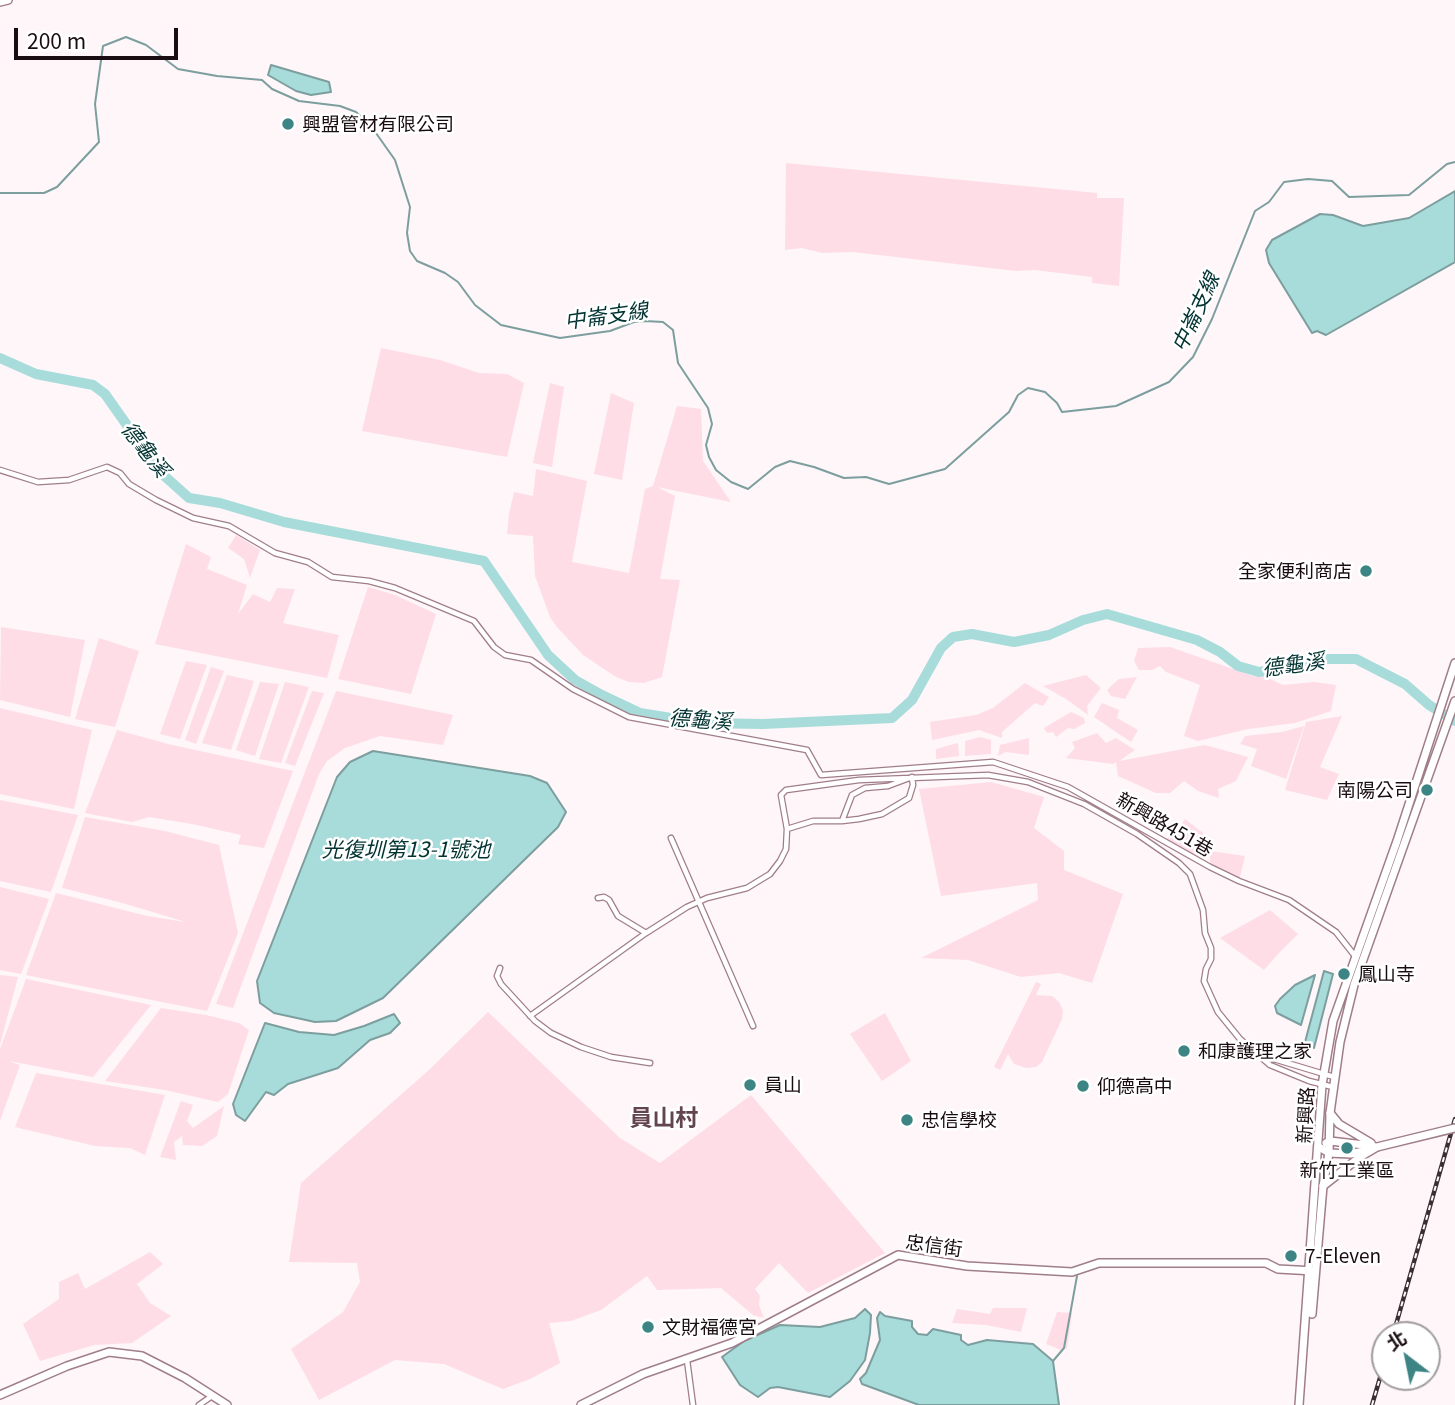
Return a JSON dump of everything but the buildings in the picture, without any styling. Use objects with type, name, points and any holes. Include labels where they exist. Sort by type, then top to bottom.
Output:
[{"type":"main road","points":[[0,2],[8,0]]},
{"type":"main road","name":"新興路","points":[[1301,1405],[1312,1271],[1322,1085],[1333,1021],[1397,841],[1455,663]]},
{"type":"main road","name":"新興路","points":[[1312,1271],[1329,1153],[1334,1077],[1354,985],[1454,702]]},
{"type":"main road","points":[[1330,1113],[1339,1124],[1377,1147]]},
{"type":"main road","points":[[1319,1147],[1329,1153],[1352,1154],[1455,1128]]},
{"type":"main road","points":[[1319,1147],[1330,1141],[1377,1147]]},
{"type":"main road","points":[[1323,1186],[1377,1147]]},
{"type":"main road","name":"忠信街","points":[[580,1405],[643,1374],[732,1343],[898,1255],[967,1266],[1072,1272],[1099,1263],[1266,1263],[1278,1269],[1312,1271]]},
{"type":"main road","points":[[0,1395],[67,1366],[109,1352],[142,1356],[185,1378],[227,1405]]},
{"type":"street","name":"新興路451巷","points":[[0,470],[38,482],[69,480],[107,467],[120,473],[130,484],[156,500],[194,517],[229,526],[275,553],[308,562],[332,577],[369,581],[395,588],[474,621],[505,655],[531,660],[573,689],[629,718],[807,750],[821,775],[993,762],[1068,787],[1210,867],[1297,904],[1336,932],[1355,956]]},
{"type":"street","points":[[530,1016],[646,933],[707,898],[747,888],[770,874],[784,855],[787,829],[781,795],[786,790],[859,780],[988,775],[1028,782],[1084,804],[1137,834],[1180,863],[1190,874],[1203,910],[1205,933],[1211,948],[1211,959],[1204,981],[1211,1000],[1235,1033],[1270,1065],[1333,1087]]},
{"type":"street","points":[[842,821],[852,795],[865,788],[888,786],[912,777]]},
{"type":"street","points":[[787,829],[813,821],[842,821],[882,814],[909,798],[913,785],[912,777]]},
{"type":"street","points":[[671,838],[753,1026]]},
{"type":"street","points":[[598,898],[609,900],[618,916],[646,933]]},
{"type":"street","points":[[500,968],[497,976],[500,984],[551,1034],[611,1057],[650,1063]]},
{"type":"street","points":[[1266,1060],[1274,1059],[1334,1077]]},
{"type":"street","points":[[687,1360],[693,1405]]},
{"type":"street","points":[[198,1405],[213,1396]]},
{"type":"shaded area","points":[[786,163],[1097,193],[1097,198],[1124,198],[1119,286],[1092,283],[1092,277],[1035,270],[1016,271],[853,252],[822,253],[802,248],[785,250]]},
{"type":"shaded area","points":[[381,348],[440,360],[479,373],[507,374],[524,383],[507,457],[362,431]]},
{"type":"shaded area","points":[[550,383],[564,387],[552,467],[533,463]]},
{"type":"shaded area","points":[[611,393],[634,403],[622,480],[594,474]]},
{"type":"shaded area","points":[[677,406],[701,409],[703,461],[731,502],[657,487],[675,496],[660,579],[680,580],[662,677],[644,683],[629,682],[616,677],[583,655],[556,626],[535,576],[533,536],[507,534],[509,514],[514,492],[533,496],[536,469],[587,481],[572,562],[629,573],[645,489],[653,486]]},
{"type":"shaded area","points":[[236,535],[260,550],[250,578],[244,559],[228,548]]},
{"type":"shaded area","points":[[186,544],[211,557],[207,569],[247,585],[238,614],[253,594],[270,602],[277,588],[295,589],[283,623],[339,635],[327,678],[155,644]]},
{"type":"shaded area","points":[[368,587],[395,595],[436,614],[411,694],[338,679]]},
{"type":"shaded area","points":[[1,627],[85,640],[70,717],[0,700]]},
{"type":"shaded area","points":[[99,638],[139,651],[115,727],[75,719]]},
{"type":"shaded area","points":[[1170,647],[1253,676],[1266,677],[1283,685],[1314,682],[1336,685],[1331,711],[1295,723],[1248,729],[1198,741],[1184,736],[1200,685],[1166,672],[1160,666],[1152,670],[1139,670],[1134,661],[1138,648]]},
{"type":"shaded area","points":[[186,661],[207,665],[180,739],[160,734]]},
{"type":"shaded area","points":[[211,667],[224,671],[196,744],[185,740]]},
{"type":"shaded area","points":[[227,675],[254,681],[231,750],[202,743]]},
{"type":"shaded area","points":[[1086,675],[1101,688],[1087,706],[1088,715],[1043,686]]},
{"type":"shaded area","points":[[1137,677],[1125,699],[1111,696],[1107,690],[1119,679]]},
{"type":"shaded area","points":[[260,682],[279,684],[255,756],[236,750]]},
{"type":"shaded area","points":[[285,682],[309,687],[281,763],[259,759]]},
{"type":"shaded area","points":[[1025,683],[1049,697],[1043,706],[1035,703],[1002,732],[1002,738],[979,730],[932,740],[930,722],[976,715],[993,708]]},
{"type":"shaded area","points":[[312,691],[324,693],[295,766],[285,763]]},
{"type":"shaded area","points":[[336,691],[453,715],[443,745],[380,736],[345,748],[327,761],[319,774],[233,1008],[216,1004]]},
{"type":"shaded area","points":[[1102,703],[1119,710],[1117,718],[1138,730],[1131,742],[1094,717]]},
{"type":"shaded area","points":[[0,708],[92,730],[74,809],[0,794]]},
{"type":"shaded area","points":[[1071,712],[1084,718],[1085,723],[1074,729],[1068,728],[1056,737],[1053,732],[1047,733],[1044,728]]},
{"type":"shaded area","points":[[1342,716],[1320,767],[1339,774],[1327,800],[1285,790],[1306,722]]},
{"type":"shaded area","points":[[1304,726],[1286,779],[1251,766],[1257,749],[1240,744],[1245,736],[1282,732]]},
{"type":"shaded area","points":[[117,730],[172,745],[293,771],[264,848],[238,844],[241,835],[192,824],[149,817],[132,822],[85,813]]},
{"type":"shaded area","points":[[1097,733],[1106,743],[1116,738],[1135,750],[1119,761],[1205,745],[1248,757],[1236,781],[1218,789],[1219,798],[1198,791],[1184,781],[1170,793],[1156,793],[1118,776],[1116,762],[1113,764],[1066,758],[1075,748],[1072,742]]},
{"type":"shaded area","points":[[980,737],[991,740],[991,754],[965,756],[965,741]]},
{"type":"shaded area","points":[[1029,738],[1029,755],[1006,752],[998,756],[1000,745]]},
{"type":"shaded area","points":[[958,743],[959,756],[936,759],[936,749]]},
{"type":"shaded area","points":[[991,782],[1044,797],[1034,828],[1064,851],[1064,870],[1123,894],[1092,983],[1059,973],[1021,977],[968,960],[921,958],[1038,900],[1037,883],[941,896],[919,789]]},
{"type":"shaded area","points":[[0,800],[78,815],[51,892],[0,881]]},
{"type":"shaded area","points":[[85,817],[165,831],[219,845],[238,933],[207,1011],[26,975],[56,893],[147,916],[186,922],[62,888]]},
{"type":"shaded area","points":[[1185,819],[1203,833],[1202,862],[1163,841],[1176,832]]},
{"type":"shaded area","points":[[1210,851],[1245,856],[1239,881],[1210,867]]},
{"type":"shaded area","points":[[0,887],[49,899],[21,974],[0,970]]},
{"type":"shaded area","points":[[1270,910],[1298,934],[1264,970],[1220,938]]},
{"type":"shaded area","points":[[0,975],[18,977],[0,1045]]},
{"type":"shaded area","points":[[26,979],[151,1005],[93,1077],[9,1061],[20,1065],[0,1121],[0,1049]]},
{"type":"shaded area","points":[[1036,982],[1041,984],[1036,995],[1052,996],[1059,1002],[1063,1010],[1062,1019],[1042,1062],[1036,1067],[1026,1068],[1014,1064],[1008,1054],[1000,1070],[994,1067]]},
{"type":"shaded area","points":[[161,1008],[239,1023],[249,1030],[228,1094],[218,1102],[165,1090],[105,1081]]},
{"type":"shaded area","points":[[488,1012],[620,1138],[660,1163],[751,1095],[885,1253],[808,1293],[779,1263],[755,1289],[760,1296],[759,1305],[764,1318],[753,1315],[721,1288],[657,1290],[647,1276],[601,1310],[571,1321],[549,1323],[560,1363],[530,1379],[503,1389],[444,1364],[395,1360],[319,1400],[291,1349],[343,1312],[360,1282],[357,1263],[289,1262],[301,1183],[430,1069]]},
{"type":"shaded area","points":[[885,1013],[911,1061],[882,1081],[850,1034]]},
{"type":"shaded area","points":[[36,1073],[165,1095],[145,1155],[130,1148],[95,1146],[15,1127]]},
{"type":"shaded area","points":[[181,1101],[193,1105],[187,1121],[193,1128],[224,1106],[217,1136],[202,1146],[183,1145],[182,1136],[174,1142],[176,1160],[160,1157]]},
{"type":"shaded area","points":[[150,1252],[163,1264],[137,1284],[150,1303],[171,1316],[132,1343],[94,1345],[40,1361],[23,1324],[59,1299],[59,1282],[78,1273],[85,1289]]},
{"type":"shaded area","points":[[993,1308],[1027,1308],[1021,1332],[986,1325],[952,1323],[957,1309],[990,1314]]},
{"type":"shaded area","points":[[1057,1312],[1072,1313],[1067,1348],[1061,1350],[1046,1344]]},
{"type":"water","points":[[271,65],[329,82],[331,92],[311,95],[296,91],[268,75]]},
{"type":"water","points":[[1455,191],[1455,262],[1326,335],[1317,331],[1312,333],[1269,263],[1266,250],[1272,240],[1320,214],[1333,215],[1363,226],[1409,218]]},
{"type":"water","name":"光復圳第13-1號池","points":[[373,751],[530,776],[547,783],[566,812],[558,827],[383,998],[336,1021],[315,1022],[274,1013],[260,1003],[257,981],[337,777],[350,762]]},
{"type":"water","points":[[1324,971],[1333,974],[1314,1048],[1305,1042]]},
{"type":"water","points":[[1315,975],[1301,1025],[1277,1013],[1275,1006],[1280,999],[1295,985]]},
{"type":"water","points":[[394,1014],[400,1023],[390,1033],[370,1040],[338,1068],[288,1084],[274,1095],[266,1092],[245,1121],[236,1115],[233,1104],[265,1023],[299,1032],[334,1035]]},
{"type":"water","points":[[865,1309],[871,1315],[865,1360],[850,1381],[830,1397],[778,1387],[770,1388],[758,1397],[740,1385],[722,1357],[744,1341],[780,1325],[820,1327],[855,1318]]},
{"type":"water","points":[[880,1312],[885,1316],[912,1321],[912,1327],[918,1334],[927,1335],[933,1329],[961,1335],[961,1340],[968,1345],[987,1340],[1033,1344],[1053,1361],[1059,1405],[919,1405],[862,1384],[860,1379],[866,1373],[880,1340],[877,1318]]},
{"type":"waterway","name":"中崙支線","points":[[0,193],[44,193],[57,187],[99,142],[95,104],[103,46],[126,37],[146,45],[178,69],[262,80],[272,89],[299,101],[340,106],[356,112],[371,126],[395,160],[410,207],[407,233],[410,251],[417,261],[458,282],[475,305],[501,325],[560,338],[610,331],[634,322],[663,322],[673,330],[678,363],[708,408],[712,424],[706,445],[709,457],[716,470],[731,482],[748,489],[775,467],[790,461],[844,478],[866,477],[889,484],[945,469],[1009,412],[1018,395],[1028,388],[1045,392],[1062,412],[1116,406],[1169,382],[1193,357],[1212,319],[1255,211],[1269,202],[1284,182],[1308,179],[1332,181],[1349,197],[1409,195],[1447,164],[1455,162]]},
{"type":"waterway","name":"德龜溪","points":[[0,358],[36,374],[93,385],[105,394],[160,472],[189,498],[220,503],[284,522],[484,561],[548,655],[575,680],[640,713],[702,723],[763,724],[892,718],[912,700],[941,648],[953,637],[972,634],[1014,642],[1049,635],[1083,620],[1107,614],[1197,640],[1220,652],[1238,666],[1259,672],[1286,668],[1313,659],[1356,659],[1405,684],[1429,705],[1455,721]]},
{"type":"waterway","points":[[1053,1361],[1064,1348],[1077,1276]]},
{"type":"railway","points":[[1397,1321],[1455,1119]]},
{"type":"railway","points":[[1372,1405],[1376,1391]]},
{"type":"place","name":"興盟管材有限公司","points":[[288,124]]},
{"type":"place","name":"全家便利商店","points":[[1366,571]]},
{"type":"place","name":"南陽公司","points":[[1427,790]]},
{"type":"place","name":"鳳山寺","points":[[1344,974]]},
{"type":"place","name":"和康護理之家","points":[[1184,1051]]},
{"type":"place","name":"員山","points":[[750,1085]]},
{"type":"place","name":"仰德高中","points":[[1083,1086]]},
{"type":"place","name":"忠信學校","points":[[907,1120]]},
{"type":"place","name":"新竹工業區","points":[[1347,1148]]},
{"type":"place","name":"7-Eleven","points":[[1291,1256]]},
{"type":"place","name":"文財福德宮","points":[[648,1327]]},
{"type":"district","name":"員山村","points":[[664,1117]]}]
